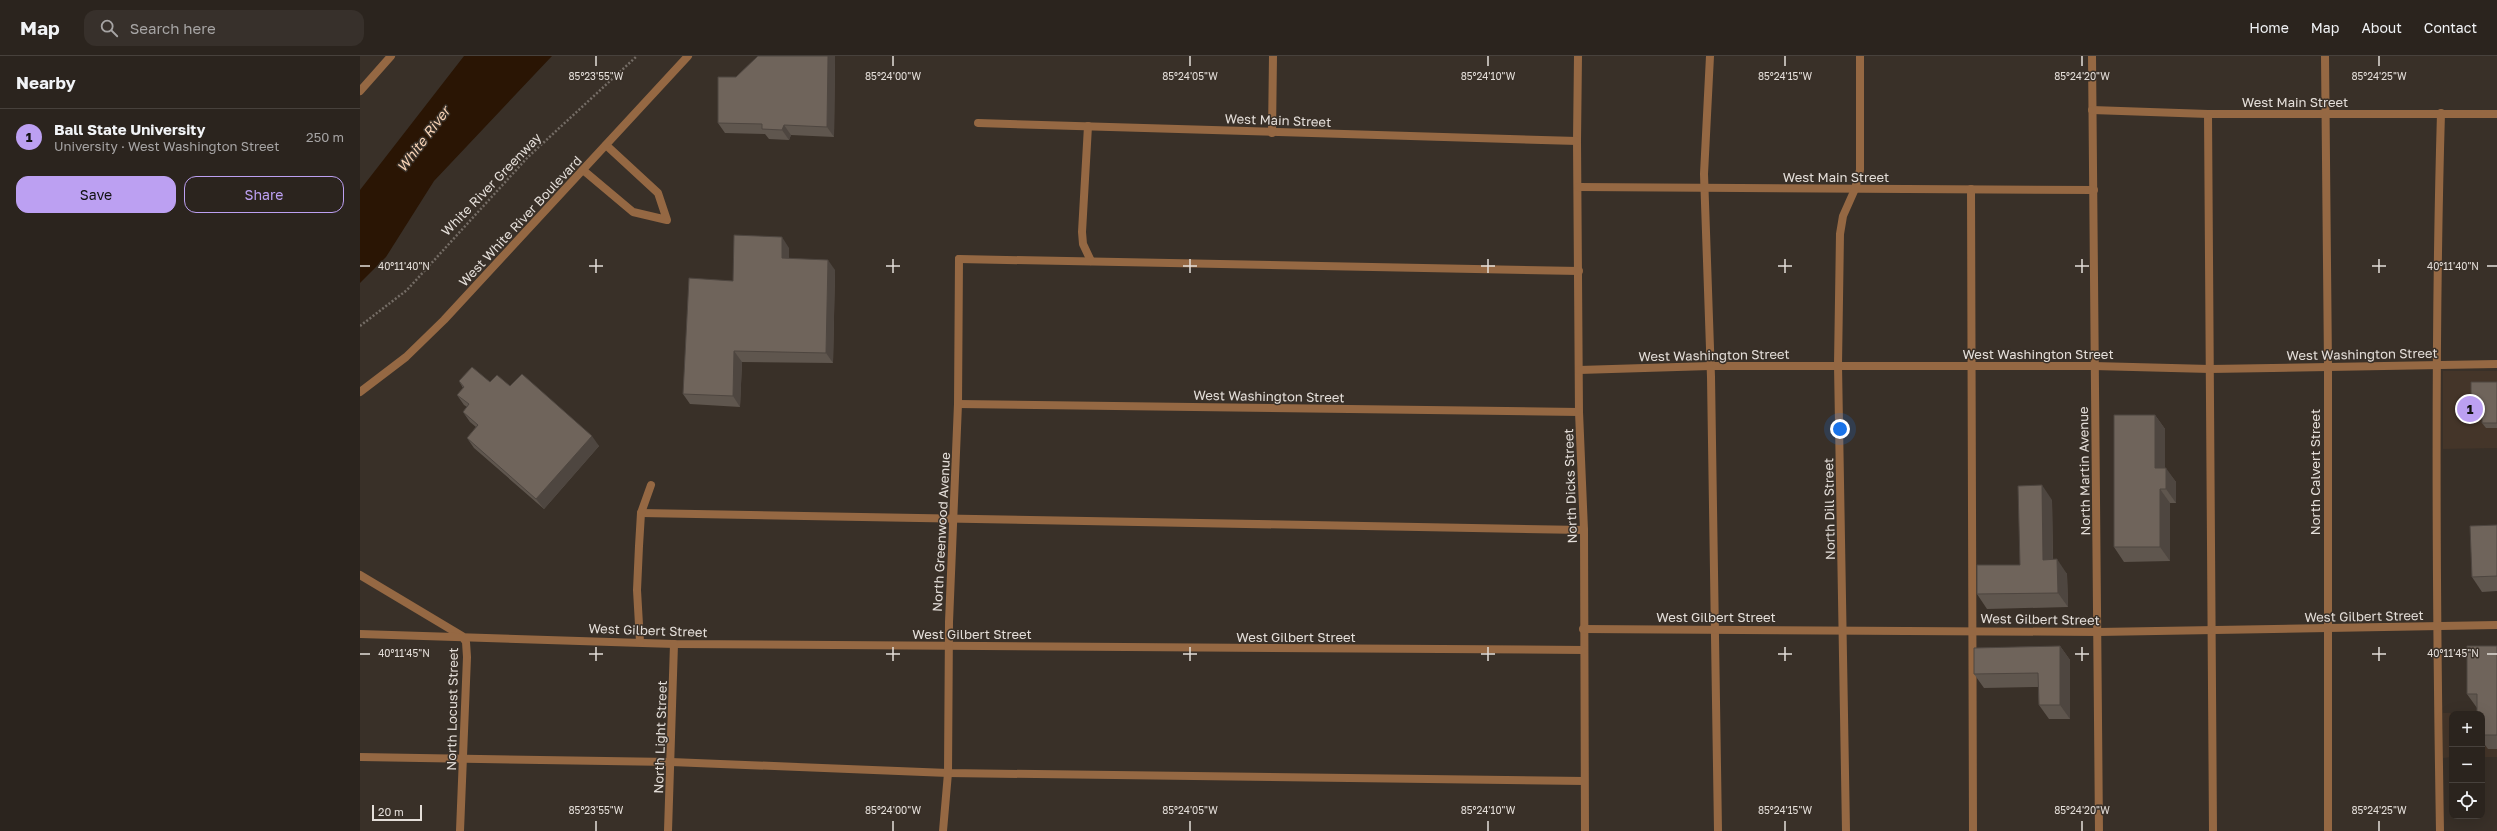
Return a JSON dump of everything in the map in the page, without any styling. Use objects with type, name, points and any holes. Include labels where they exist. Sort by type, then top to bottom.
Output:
[{"type":"street","points":[[360,91],[391,56]]},
{"type":"street","name":"West White River Boulevard","points":[[360,392],[406,357],[444,320],[688,56]]},
{"type":"street","points":[[1272,132],[1273,56]]},
{"type":"street","name":"North Dicks Street","points":[[1578,56],[1577,141],[1579,412],[1584,530],[1585,831]]},
{"type":"street","points":[[1710,56],[1704,174],[1710,366],[1718,831]]},
{"type":"street","name":"North Dill Street","points":[[1846,831],[1838,365],[1840,234],[1843,216],[1855,189],[1860,170],[1860,56]]},
{"type":"street","name":"North Martin Avenue","points":[[2092,56],[2099,831]]},
{"type":"street","name":"North Calvert Street","points":[[2325,56],[2328,366],[2326,629],[2328,831]]},
{"type":"street","name":"West Main Street","points":[[2092,110],[2208,114],[2497,114]]},
{"type":"street","points":[[2440,831],[2435,364],[2441,113]]},
{"type":"street","points":[[2208,114],[2213,831]]},
{"type":"street","name":"West Main Street","points":[[978,123],[1577,141]]},
{"type":"street","points":[[1088,126],[1082,232],[1083,244],[1091,261],[1579,271]]},
{"type":"street","points":[[583,170],[634,212],[667,220],[658,193],[606,145]]},
{"type":"street","name":"West Main Street","points":[[1578,187],[2094,190]]},
{"type":"street","points":[[1971,189],[1970,366],[1973,831]]},
{"type":"street","name":"North Greenwood Avenue","points":[[944,831],[948,773],[949,622],[958,404],[959,259],[1091,261]]},
{"type":"street","name":"West Washington Street","points":[[1579,370],[1710,366],[1838,365],[2094,366],[2210,369],[2497,364]]},
{"type":"street","name":"West Washington Street","points":[[958,404],[1579,412]]},
{"type":"street","points":[[640,642],[637,590],[641,513],[651,486]]},
{"type":"street","points":[[641,513],[1584,530]]},
{"type":"street","name":"North Locust Street","points":[[360,575],[462,636],[466,642],[467,656],[464,758],[460,831]]},
{"type":"street","name":"West Gilbert Street","points":[[1584,629],[1715,628],[2098,632],[2497,625]]},
{"type":"street","name":"West Gilbert Street","points":[[360,634],[462,636],[674,644],[1584,650]]},
{"type":"street","name":"North Light Street","points":[[668,831],[674,644]]},
{"type":"street","points":[[360,756],[671,762],[948,773],[1584,781]]},
{"type":"path","name":"White River Greenway","points":[[360,326],[407,290],[528,157],[637,56]]},
{"type":"shaded area","points":[[2443,371],[2497,371],[2497,448],[2443,449]]},
{"type":"shaded area","points":[[2485,712],[2497,712],[2497,757],[2485,757]]},
{"type":"shaded area","points":[[2443,713],[2449,713],[2449,757],[2443,758]]},
{"type":"water","name":"White River","points":[[464,56],[552,56],[434,181],[386,257],[360,283],[360,190]]},
{"type":"building","points":[[758,56],[828,56],[827,127],[784,125],[782,130],[762,129],[762,124],[718,123],[718,77],[736,77]]},
{"type":"building","points":[[734,235],[782,237],[782,258],[828,260],[826,353],[734,351],[733,396],[683,394],[689,278],[733,281]]},
{"type":"building","points":[[472,367],[490,382],[497,375],[510,386],[522,374],[592,436],[536,499],[467,438],[478,425],[463,412],[469,404],[457,395],[464,387],[459,381]]},
{"type":"building","points":[[2471,382],[2497,382],[2497,423],[2482,423],[2482,402],[2471,402]]},
{"type":"building","points":[[2114,415],[2155,415],[2155,468],[2166,468],[2166,489],[2160,489],[2160,547],[2114,547]]},
{"type":"building","points":[[2042,485],[2043,560],[2057,559],[2058,593],[1977,594],[1977,565],[2020,565],[2018,486]]},
{"type":"building","points":[[2497,525],[2497,576],[2472,577],[2470,526]]},
{"type":"building","points":[[2060,646],[2060,705],[2039,705],[2038,673],[1974,674],[1974,648]]},
{"type":"building","points":[[2467,646],[2497,646],[2497,735],[2485,735],[2485,711],[2477,711],[2477,694],[2467,694]]},
{"type":"place","name":"Ball State University","points":[[2470,409]]}]
